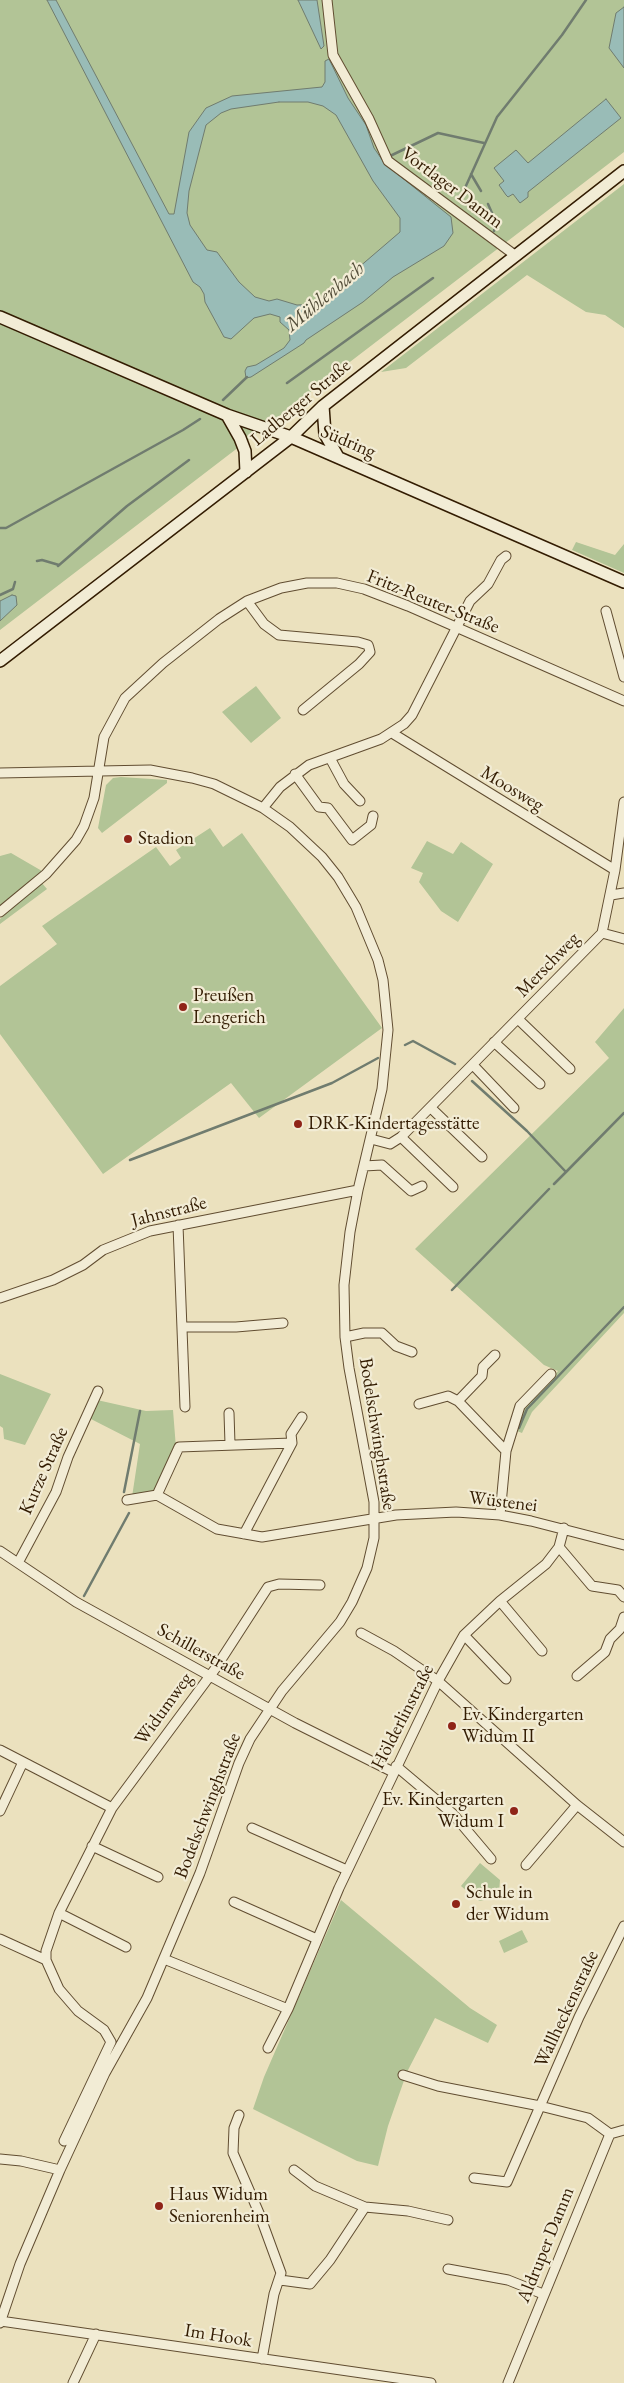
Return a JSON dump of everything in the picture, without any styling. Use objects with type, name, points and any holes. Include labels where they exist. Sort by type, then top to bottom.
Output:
[{"type":"main road","name":"Ladberger Straße","points":[[0,661],[291,437],[324,406],[624,171]]},
{"type":"main road","name":"Südring","points":[[0,317],[227,415],[291,437],[624,582]]},
{"type":"main road","points":[[324,406],[325,434],[338,457]]},
{"type":"main road","points":[[227,415],[245,451],[246,472]]},
{"type":"street","name":"Vortlager Damm","points":[[327,0],[333,55],[369,119],[379,145],[388,161],[516,256]]},
{"type":"street","points":[[263,808],[280,786],[309,765],[392,733],[412,715],[470,601],[488,584],[501,560],[506,556]]},
{"type":"street","name":"Fritz-Reuter-Straße","points":[[0,912],[48,872],[76,840],[84,826],[94,798],[97,770],[104,737],[125,698],[163,663],[219,619],[247,601],[290,586],[307,583],[337,583],[364,589],[624,701]]},
{"type":"street","points":[[247,601],[264,624],[279,635],[358,642],[370,648],[370,652],[359,664],[303,710]]},
{"type":"street","points":[[606,611],[624,677]]},
{"type":"street","name":"Moosweg","points":[[392,733],[616,870]]},
{"type":"street","points":[[330,758],[344,784],[360,801]]},
{"type":"street","name":"Bodelschwinghstraße","points":[[0,773],[150,770],[192,778],[238,795],[263,808],[304,839],[338,877],[356,907],[375,952],[383,980],[388,1030],[383,1082],[358,1190],[345,1275],[345,1337],[349,1368],[372,1485],[375,1518],[374,1538],[368,1568],[340,1622],[269,1708],[250,1739],[239,1763],[200,1873],[147,1998],[105,2073],[60,2170],[20,2264],[0,2321]]},
{"type":"street","points":[[295,774],[320,807],[328,808],[352,840],[371,825],[373,816]]},
{"type":"street","name":"Merschweg","points":[[401,1137],[602,933],[616,870],[624,802]]},
{"type":"street","points":[[611,895],[624,893]]},
{"type":"street","name":"Merschweg","points":[[602,933],[624,939]]},
{"type":"street","name":"Merschweg","points":[[518,1019],[570,1069]]},
{"type":"street","points":[[494,1042],[540,1084]]},
{"type":"street","points":[[472,1066],[514,1108]]},
{"type":"street","points":[[430,1108],[482,1157]]},
{"type":"street","points":[[371,1139],[390,1144],[401,1137],[453,1188]]},
{"type":"street","points":[[364,1166],[382,1165],[411,1190],[422,1186]]},
{"type":"street","name":"Jahnstraße","points":[[0,1298],[53,1280],[83,1265],[103,1250],[125,1240],[178,1225],[358,1190]]},
{"type":"street","points":[[178,1225],[185,1407]]},
{"type":"street","points":[[182,1327],[236,1327],[283,1322]]},
{"type":"street","points":[[345,1337],[364,1333],[382,1333],[396,1346],[412,1352]]},
{"type":"street","points":[[458,1401],[482,1376],[483,1367],[495,1356]]},
{"type":"street","points":[[500,1515],[506,1451],[520,1406],[550,1374]]},
{"type":"street","name":"Kurze Straße","points":[[18,1563],[56,1492],[68,1457],[98,1391]]},
{"type":"street","points":[[419,1404],[448,1396],[458,1401],[506,1451]]},
{"type":"street","points":[[229,1413],[230,1444]]},
{"type":"street","points":[[244,1534],[292,1443],[291,1434],[302,1417]]},
{"type":"street","points":[[127,1500],[157,1495],[179,1447],[292,1443]]},
{"type":"street","name":"Wüstenei","points":[[157,1495],[217,1529],[262,1538],[375,1518],[426,1513],[500,1515],[564,1528],[624,1545]]},
{"type":"street","name":"Hölderlinstraße","points":[[268,2048],[288,2009],[347,1870],[394,1769],[438,1681],[464,1635],[500,1601],[546,1564],[559,1547],[564,1528]]},
{"type":"street","points":[[559,1547],[592,1586],[618,1590],[624,1597]]},
{"type":"street","name":"Schillerstraße","points":[[0,1551],[76,1602],[269,1708],[394,1769],[453,1814],[491,1859]]},
{"type":"street","name":"Widumweg","points":[[46,1960],[46,1951],[59,1913],[112,1808],[215,1669],[268,1587],[279,1584],[320,1585]]},
{"type":"street","points":[[500,1601],[542,1651]]},
{"type":"street","points":[[577,1676],[606,1652],[610,1639],[620,1629],[624,1617]]},
{"type":"street","points":[[361,1633],[394,1651],[438,1681],[577,1804],[624,1842]]},
{"type":"street","points":[[464,1635],[506,1679]]},
{"type":"street","points":[[0,1750],[112,1808]]},
{"type":"street","points":[[0,1811],[23,1762]]},
{"type":"street","points":[[526,1865],[577,1804]]},
{"type":"street","points":[[252,1828],[347,1870]]},
{"type":"street","points":[[92,1846],[158,1878]]},
{"type":"street","points":[[234,1902],[317,1939]]},
{"type":"street","points":[[59,1913],[126,1946]]},
{"type":"street","name":"Wallheckenstraße","points":[[474,2178],[507,2182],[579,2017],[624,1926]]},
{"type":"street","points":[[0,1939],[46,1960],[59,1989],[78,2011],[104,2030],[111,2042],[64,2141]]},
{"type":"street","points":[[164,1958],[288,2009]]},
{"type":"street","points":[[403,2075],[438,2086],[540,2106],[588,2118],[610,2134],[624,2130]]},
{"type":"street","points":[[239,2115],[234,2128],[233,2153],[259,2213],[281,2273],[274,2294],[262,2359]]},
{"type":"street","name":"Aldruper Damm","points":[[508,2383],[610,2134]]},
{"type":"street","points":[[0,2159],[21,2161],[60,2170]]},
{"type":"street","points":[[294,2170],[315,2186],[365,2207],[408,2211],[448,2220]]},
{"type":"street","points":[[280,2280],[310,2284],[330,2260],[365,2207]]},
{"type":"street","points":[[448,2269],[508,2280],[543,2294]]},
{"type":"street","name":"Im Hook","points":[[0,2321],[431,2383]]},
{"type":"street","points":[[73,2383],[96,2334]]},
{"type":"green space","points":[[0,0],[624,0],[624,152],[0,630]]},
{"type":"green space","points":[[624,184],[624,328],[605,315],[586,312],[527,275],[406,368],[381,372]]},
{"type":"green space","points":[[576,542],[615,555],[624,544],[624,573],[572,550]]},
{"type":"green space","points":[[256,686],[281,718],[251,743],[222,712]]},
{"type":"green space","points":[[113,778],[167,780],[167,783],[102,833],[98,828],[106,785]]},
{"type":"green space","name":"Preußen Lengerich","points":[[210,828],[223,847],[242,833],[382,1028],[259,1118],[231,1083],[103,1174],[0,1034],[0,986],[57,944],[42,926],[156,847],[170,866],[181,858],[176,850]]},
{"type":"green space","points":[[427,841],[453,854],[461,842],[493,864],[458,922],[441,911],[419,882],[423,873],[411,868]]},
{"type":"green space","points":[[11,853],[42,871],[0,906],[0,856]]},
{"type":"green space","points":[[41,882],[47,889],[0,924],[0,919]]},
{"type":"green space","points":[[624,1008],[624,1313],[532,1412],[522,1433],[517,1431],[524,1408],[558,1371],[544,1365],[415,1249],[609,1058],[595,1042]]},
{"type":"green space","points":[[0,1374],[51,1394],[25,1445],[4,1439],[3,1428],[0,1426]]},
{"type":"green space","points":[[97,1400],[146,1411],[173,1410],[176,1448],[156,1493],[132,1497],[140,1444],[89,1418]]},
{"type":"green space","points":[[480,1863],[500,1880],[499,1893],[495,1898],[479,1901],[473,1892],[469,1893],[461,1886]]},
{"type":"green space","points":[[341,1900],[470,2008],[497,2025],[488,2043],[435,2018],[407,2072],[388,2126],[378,2166],[357,2161],[253,2109],[264,2077]]},
{"type":"green space","points":[[522,1930],[528,1942],[504,1953],[499,1941]]},
{"type":"water","points":[[47,0],[56,0],[169,214],[174,214],[189,132],[206,108],[232,96],[322,87],[325,82],[325,61],[329,59],[348,98],[366,125],[374,148],[385,164],[451,217],[453,233],[444,246],[393,277],[363,302],[251,377],[246,378],[245,371],[247,367],[256,365],[284,348],[290,340],[289,330],[280,322],[280,317],[270,314],[254,318],[231,339],[224,337],[205,302],[204,294],[200,287],[193,282]],"holes":[[[279,102],[308,102],[323,106],[336,115],[373,181],[400,218],[400,232],[351,274],[335,293],[320,300],[318,304],[297,305],[277,299],[269,301],[255,297],[239,282],[217,252],[207,250],[190,225],[187,213],[189,191],[206,125],[221,113],[231,109]]]},
{"type":"water","points":[[298,0],[317,0],[324,46],[321,49]]},
{"type":"water","points":[[624,7],[624,68],[609,48],[616,13]]},
{"type":"water","points":[[606,99],[621,118],[528,192],[528,197],[520,203],[513,194],[508,197],[506,195],[499,185],[504,181],[494,168],[516,150],[528,163]]},
{"type":"water","points":[[12,595],[16,596],[17,605],[0,621],[0,601]]},
{"type":"waterway","name":"Mühlenbach","points":[[465,188],[497,117],[562,35],[586,0]]},
{"type":"waterway","points":[[390,156],[438,133],[484,143]]},
{"type":"waterway","points":[[471,174],[481,191]]},
{"type":"waterway","points":[[488,204],[496,222],[494,231]]},
{"type":"waterway","points":[[287,383],[433,278]]},
{"type":"waterway","name":"Mühlenbach","points":[[223,400],[247,377]]},
{"type":"waterway","name":"Mühlenbach","points":[[0,528],[6,528],[200,419]]},
{"type":"waterway","points":[[58,566],[127,506],[189,460]]},
{"type":"waterway","points":[[37,561],[42,560],[59,565]]},
{"type":"waterway","points":[[0,595],[13,589],[15,582]]},
{"type":"waterway","points":[[405,1045],[413,1041],[455,1064]]},
{"type":"waterway","points":[[130,1160],[332,1083],[378,1058]]},
{"type":"waterway","points":[[472,1081],[527,1131],[566,1172],[624,1113]]},
{"type":"waterway","points":[[554,1184],[566,1172]]},
{"type":"waterway","points":[[452,1290],[549,1189]]},
{"type":"waterway","points":[[519,1428],[527,1409],[624,1307]]},
{"type":"waterway","points":[[124,1492],[140,1411]]},
{"type":"waterway","points":[[84,1596],[129,1513]]},
{"type":"place","name":"Stadion","points":[[128,839]]},
{"type":"place","name":"Preußen Lengerich","points":[[183,1007]]},
{"type":"place","name":"DRK-Kindertagesstätte","points":[[298,1124]]},
{"type":"place","name":"Ev. Kindergarten Widum II","points":[[452,1726]]},
{"type":"place","name":"Ev. Kindergarten Widum I","points":[[514,1811]]},
{"type":"place","name":"Schule in der Widum","points":[[456,1904]]},
{"type":"place","name":"Haus Widum Seniorenheim","points":[[159,2206]]}]
